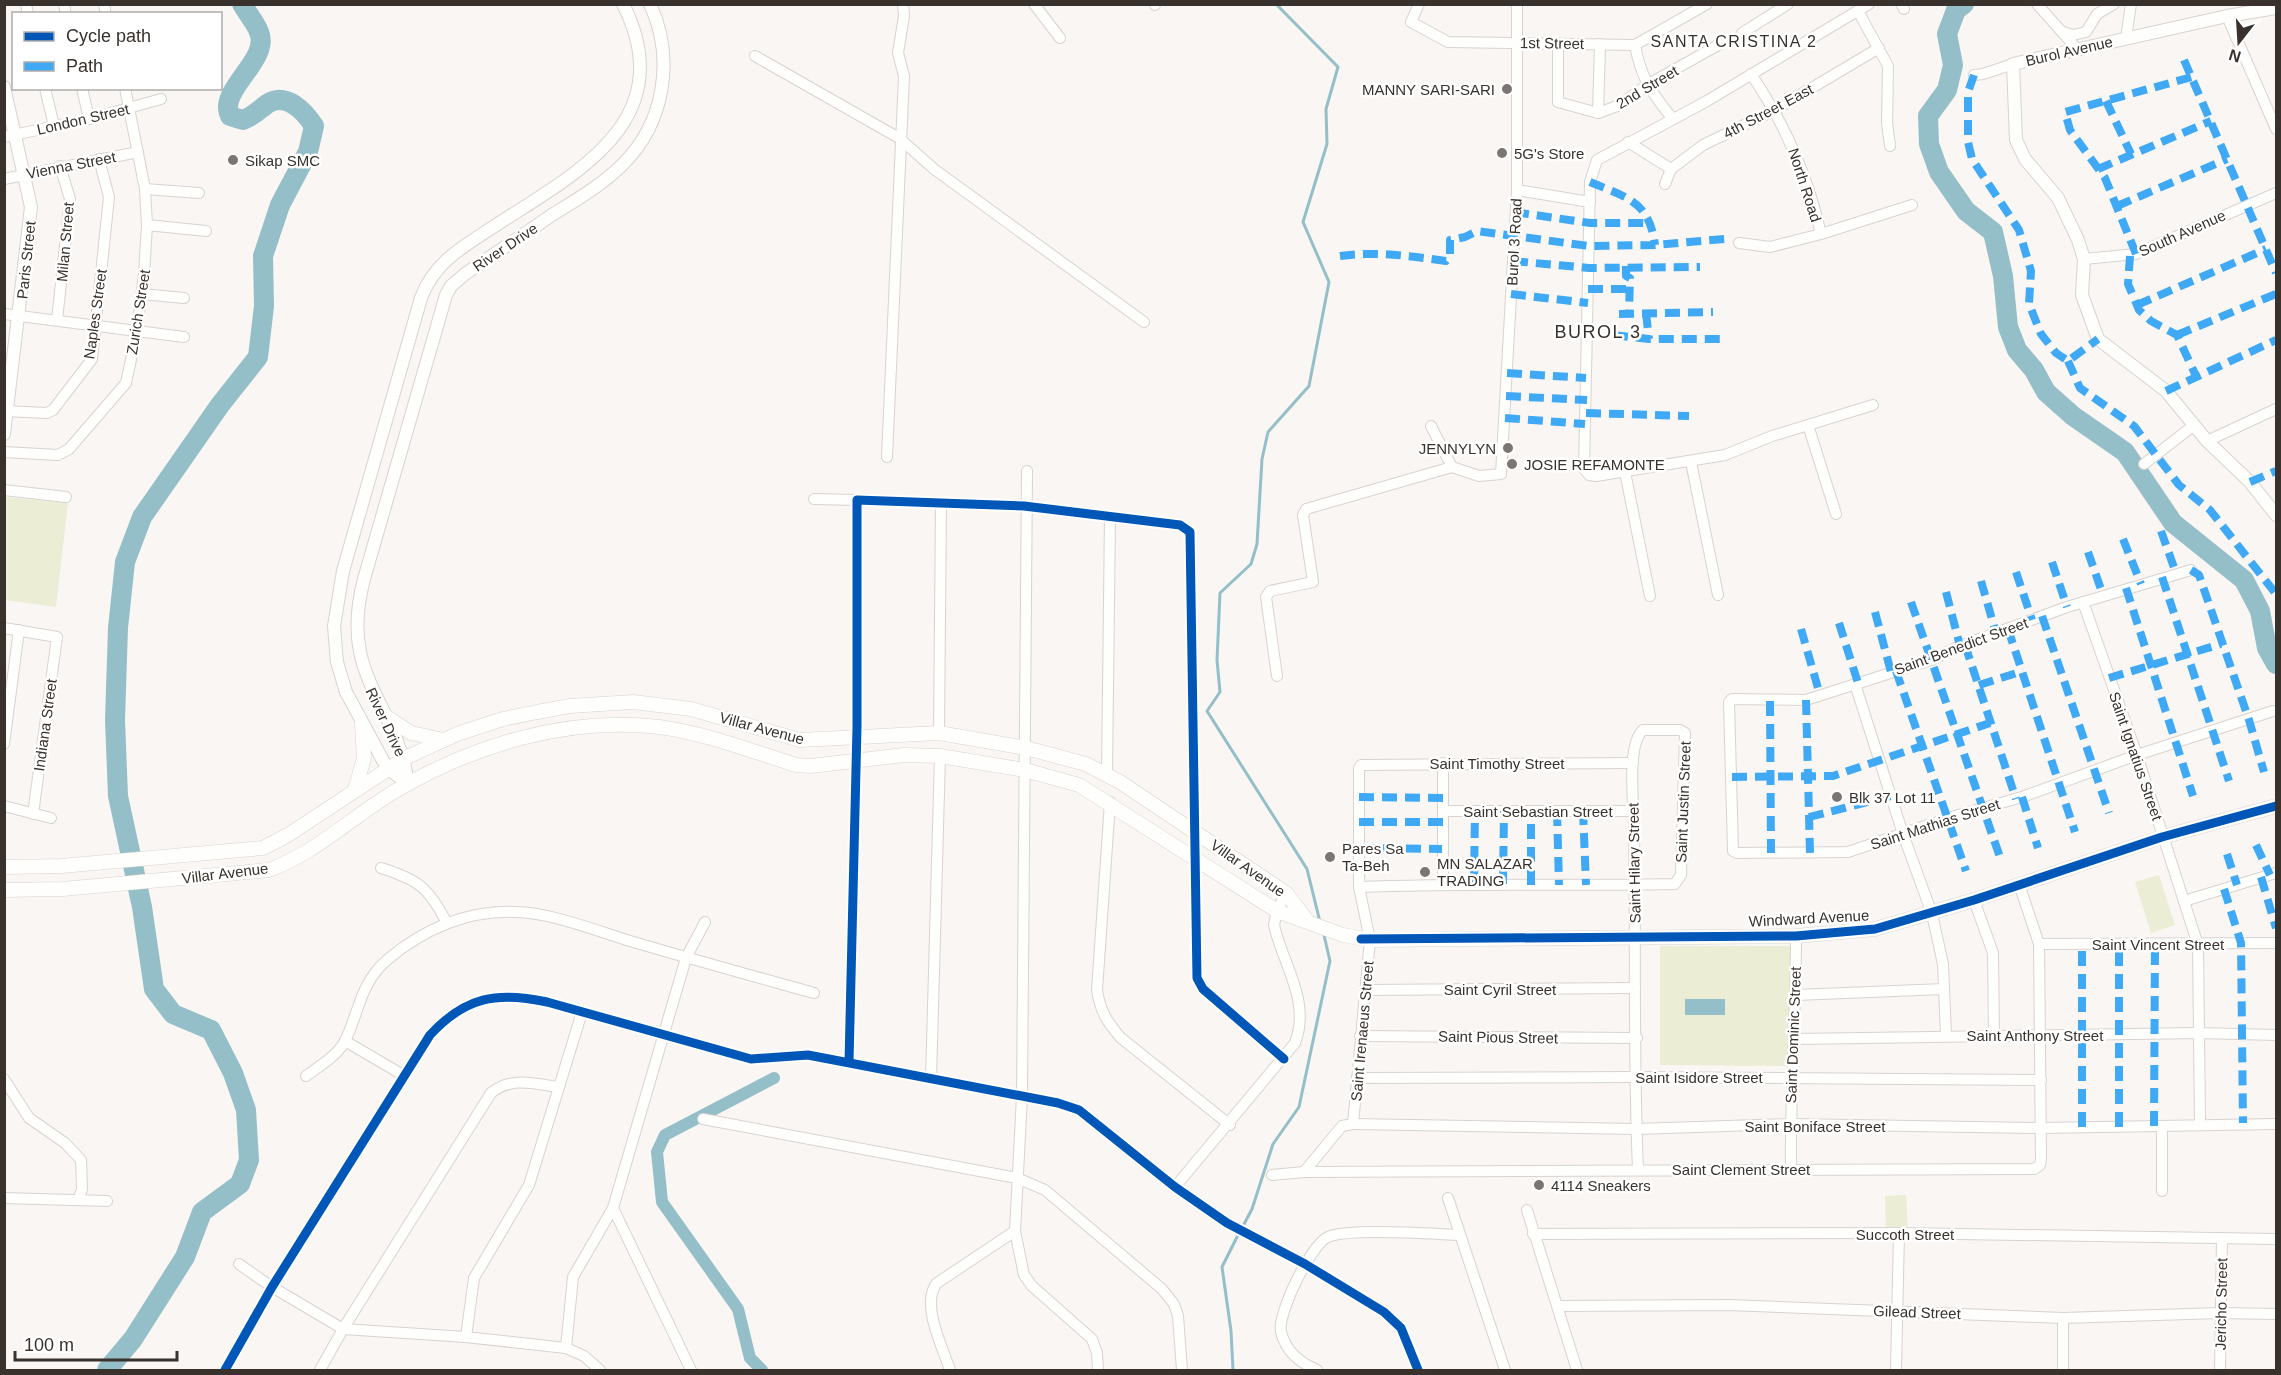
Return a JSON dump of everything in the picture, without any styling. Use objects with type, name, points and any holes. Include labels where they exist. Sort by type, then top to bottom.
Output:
[{"type":"main road","name":"Villar Avenue","points":[[4,867],[61,866],[254,850],[273,844],[387,768],[444,740],[503,718],[570,706],[633,702],[691,709],[800,740],[857,739],[939,732],[1026,748],[1086,764],[1107,774],[1286,893],[1306,919]]},
{"type":"main road","points":[[384,715],[411,733],[444,740]]},
{"type":"main road","points":[[355,790],[364,758],[362,724]]},
{"type":"main road","name":"Villar Avenue","points":[[4,890],[63,889],[259,872],[281,865],[408,783],[466,756],[510,741],[569,729],[599,726],[649,726],[686,732],[795,765],[811,766],[904,755],[940,756],[1025,770],[1079,785],[1110,802],[1277,911],[1306,919]]},
{"type":"main road","name":"Windward Avenue","points":[[1306,919],[1343,935],[1365,939],[1796,936],[1875,929],[1932,914],[2162,837],[2277,806]]},
{"type":"street","name":"River Drive","points":[[408,783],[387,768],[362,724],[341,677],[334,644],[334,611],[346,560],[421,298],[429,279],[441,263],[585,165],[608,146],[621,129],[636,95],[640,68],[636,38],[623,4]]},
{"type":"street","name":"River Drive","points":[[408,783],[405,758],[368,683],[360,656],[357,629],[358,604],[446,295],[451,286],[465,274],[598,185],[637,148],[656,113],[664,73],[662,41],[650,4]]},
{"type":"street","points":[[887,457],[896,301],[899,138],[904,76],[898,53],[904,16],[903,4]]},
{"type":"street","points":[[904,16],[912,4]]},
{"type":"street","points":[[1034,4],[1060,39]]},
{"type":"street","name":"1st Street","points":[[1419,4],[1411,22],[1448,42],[1635,45]]},
{"type":"street","name":"Burol 3 Road","points":[[1452,467],[1479,476],[1496,476],[1501,474],[1502,469],[1516,190],[1517,4]]},
{"type":"street","points":[[1672,118],[1647,86],[1639,70],[1635,45],[1707,4]]},
{"type":"street","points":[[1742,33],[1788,4]]},
{"type":"street","points":[[1869,4],[1707,102],[1672,118],[1597,160],[1591,177],[1584,469],[1589,475],[1625,472],[1734,453],[1772,436],[1873,405]]},
{"type":"street","points":[[2037,4],[2078,50]]},
{"type":"street","points":[[2062,32],[2073,35],[2086,32],[2097,14],[2114,4]]},
{"type":"street","points":[[2126,38],[2131,4]]},
{"type":"street","name":"Burol Avenue","points":[[2277,8],[2233,12],[2013,64],[2016,140],[2025,159],[2058,198],[2084,259],[2082,295],[2098,339],[2166,391],[2193,426],[2250,482],[2277,515]]},
{"type":"street","points":[[1858,11],[1888,66],[1887,123],[1890,146]]},
{"type":"street","points":[[2233,12],[2277,129]]},
{"type":"street","name":"2nd Street","points":[[1558,43],[1558,102],[1599,113],[1620,105],[1647,86],[1720,44]]},
{"type":"street","points":[[1599,113],[1600,44]]},
{"type":"street","name":"4th Street East","points":[[1671,169],[1703,145],[1773,111],[1879,48]]},
{"type":"street","points":[[754,56],[899,138],[934,169],[1144,322]]},
{"type":"street","points":[[1974,75],[2013,64]]},
{"type":"street","name":"North Road","points":[[1751,74],[1795,149],[1812,195],[1821,234]]},
{"type":"street","name":"Paris Street","points":[[4,87],[10,136],[24,174],[31,207],[20,316],[4,434]]},
{"type":"street","points":[[45,90],[54,126]]},
{"type":"street","points":[[82,90],[89,119]]},
{"type":"street","name":"Zurich Street","points":[[4,452],[58,456],[69,449],[126,383],[142,294],[147,225],[145,189],[124,90]]},
{"type":"street","name":"London Street","points":[[10,136],[89,119],[161,99]]},
{"type":"street","points":[[1628,142],[1671,169],[1665,184]]},
{"type":"street","name":"Vienna Street","points":[[4,179],[138,152]]},
{"type":"street","name":"Naples Street","points":[[6,412],[47,413],[53,410],[88,366],[96,326],[109,197],[99,159]]},
{"type":"street","name":"Milan Street","points":[[57,320],[70,199],[60,166]]},
{"type":"street","points":[[145,189],[200,193]]},
{"type":"street","points":[[1516,190],[1590,202]]},
{"type":"street","name":"South Avenue","points":[[2084,259],[2130,256],[2277,193]]},
{"type":"street","points":[[1739,243],[1770,247],[1821,234],[1912,205]]},
{"type":"street","points":[[147,225],[206,231]]},
{"type":"street","points":[[142,294],[184,298]]},
{"type":"street","points":[[4,314],[184,337]]},
{"type":"street","points":[[2207,441],[2277,409]]},
{"type":"street","points":[[1808,425],[1836,514]]},
{"type":"street","points":[[1277,676],[1266,597],[1270,591],[1313,582],[1303,514],[1306,509],[1452,467],[1431,426]]},
{"type":"street","points":[[2144,464],[2193,426]]},
{"type":"street","points":[[1691,462],[1718,595]]},
{"type":"street","points":[[1027,471],[1024,506],[1026,748],[1022,1096],[1015,1232],[1024,1275],[1032,1286],[1092,1339],[1097,1353],[1098,1371]]},
{"type":"street","points":[[1625,472],[1650,596]]},
{"type":"street","points":[[4,490],[66,497]]},
{"type":"street","points":[[814,499],[1024,506],[1180,525],[1190,532],[1198,985],[1284,1059]]},
{"type":"street","points":[[849,1062],[857,739],[857,500]]},
{"type":"street","points":[[939,732],[941,504]]},
{"type":"street","points":[[1107,774],[1110,517]]},
{"type":"street","name":"Saint Benedict Street","points":[[1729,702],[1736,699],[1806,700],[1931,660],[1960,646],[2083,602],[2191,570]]},
{"type":"street","name":"Saint Ignatius Street","points":[[2083,602],[2137,755],[2198,945],[2200,1124]]},
{"type":"street","points":[[4,628],[19,630],[4,744]]},
{"type":"street","name":"Indiana Street","points":[[19,630],[57,637],[33,814]]},
{"type":"street","points":[[1855,684],[1903,834],[1932,914],[1943,964],[1946,1035]]},
{"type":"street","name":"Saint Mathias Street","points":[[1729,702],[1733,851],[1848,852],[2022,797],[2137,755],[2273,711]]},
{"type":"street","name":"Saint Justin Street","points":[[1635,885],[1676,884],[1681,875],[1686,736],[1680,730],[1643,730],[1638,735]]},
{"type":"street","name":"Saint Hilary Street","points":[[1638,735],[1632,763],[1638,1170]]},
{"type":"street","points":[[931,1079],[940,756]]},
{"type":"street","points":[[1443,763],[1443,884]]},
{"type":"street","name":"Saint Timothy Street","points":[[1361,765],[1632,763]]},
{"type":"street","name":"Saint Irenaeus Street","points":[[1353,1124],[1365,990],[1365,939],[1359,886],[1361,765]]},
{"type":"street","points":[[1110,802],[1097,990],[1100,1005],[1107,1022],[1121,1038],[1230,1125]]},
{"type":"street","points":[[4,806],[51,818]]},
{"type":"street","name":"Saint Sebastian Street","points":[[1443,811],[1634,811]]},
{"type":"street","points":[[381,868],[407,876],[432,894],[447,922]]},
{"type":"street","points":[[2184,901],[2277,873]]},
{"type":"street","points":[[2019,884],[2039,944],[2042,1035],[2041,1128]]},
{"type":"street","points":[[1359,886],[1635,885]]},
{"type":"street","points":[[1175,1187],[1284,1059],[1300,1031],[1301,1007],[1274,925],[1277,911],[1286,893]]},
{"type":"street","points":[[1974,900],[1993,953],[1994,1035]]},
{"type":"street","points":[[306,1077],[330,1058],[345,1041],[359,998],[369,980],[385,962],[420,933],[457,918],[516,911],[564,921],[814,993]]},
{"type":"street","points":[[566,1348],[573,1277],[613,1208],[686,958],[705,922]]},
{"type":"street","name":"Saint Dominic Street","points":[[1791,1169],[1790,1078],[1796,995],[1796,936]]},
{"type":"street","name":"Saint Vincent Street","points":[[2039,944],[2277,943]]},
{"type":"street","name":"Saint Cyril Street","points":[[1365,990],[1635,988]]},
{"type":"street","points":[[1796,995],[1944,989]]},
{"type":"street","points":[[225,1371],[272,1287],[403,1075],[443,1020],[476,1001],[499,996],[520,996],[751,1059],[793,1054],[849,1062],[1022,1096],[1079,1110],[1175,1187],[1227,1223],[1305,1264],[1384,1312],[1401,1328],[1418,1371]]},
{"type":"street","points":[[466,1337],[474,1278],[529,1185],[582,1012]]},
{"type":"street","name":"Saint Anthony Street","points":[[1794,1039],[1946,1035],[2154,1036],[2199,1033],[2277,1035]]},
{"type":"street","name":"Saint Pious Street","points":[[1360,1036],[1637,1038]]},
{"type":"street","points":[[345,1041],[403,1075]]},
{"type":"street","name":"Saint Isidore Street","points":[[1357,1078],[1636,1077],[2041,1080]]},
{"type":"street","points":[[4,1079],[29,1118],[65,1143],[81,1160],[82,1189],[78,1200]]},
{"type":"street","points":[[320,1371],[343,1329],[491,1093],[502,1084],[520,1082],[559,1087]]},
{"type":"street","points":[[703,1119],[1017,1178],[1045,1190],[1162,1289],[1174,1304],[1178,1316],[1182,1371]]},
{"type":"street","points":[[1272,1175],[1304,1172],[1342,1126],[1353,1124]]},
{"type":"street","name":"Saint Boniface Street","points":[[1353,1124],[1636,1129],[1791,1124],[2041,1128],[2277,1124]]},
{"type":"street","points":[[2162,1126],[2162,1191]]},
{"type":"street","name":"Saint Clement Street","points":[[1304,1172],[2034,1169],[2041,1159],[2041,1128]]},
{"type":"street","points":[[4,1198],[107,1201]]},
{"type":"street","points":[[1448,1198],[1504,1371]]},
{"type":"street","points":[[613,1208],[691,1371]]},
{"type":"street","points":[[1527,1210],[1577,1371]]},
{"type":"street","points":[[950,1371],[930,1308],[931,1290],[937,1283],[1015,1232]]},
{"type":"street","points":[[1317,1371],[1294,1357],[1281,1332],[1281,1319],[1305,1264],[1320,1241],[1339,1233],[1460,1235]]},
{"type":"street","points":[[1896,1371],[1899,1233]]},
{"type":"street","name":"Succoth Street","points":[[1533,1234],[1899,1233],[2277,1239]]},
{"type":"street","name":"Jericho Street","points":[[2220,1371],[2222,1238]]},
{"type":"street","points":[[239,1264],[272,1287],[343,1329],[466,1337],[566,1348],[584,1356],[600,1371]]},
{"type":"street","name":"Gilead Street","points":[[1558,1306],[1729,1305],[2063,1318],[2220,1313],[2277,1314]]},
{"type":"street","points":[[2063,1318],[2063,1371]]},
{"type":"green space","points":[[5,497],[68,503],[56,607],[5,600]]},
{"type":"green space","points":[[2159,875],[2175,925],[2151,933],[2135,882]]},
{"type":"green space","points":[[1660,946],[1792,946],[1790,1066],[1660,1065]]},
{"type":"green space","points":[[1906,1195],[1908,1230],[1886,1230],[1885,1196]]},
{"type":"water","points":[[1685,999],[1725,999],[1725,1015],[1685,1015]]},
{"type":"waterway","points":[[107,1370],[133,1339],[185,1257],[202,1212],[240,1184],[249,1160],[246,1110],[233,1073],[211,1030],[173,1014],[154,989],[142,907],[118,796],[115,720],[118,628],[125,562],[142,517],[220,405],[258,357],[264,306],[263,256],[280,205],[308,152],[314,126],[300,109],[281,100],[267,104],[243,120],[230,116],[228,106],[231,96],[252,64],[261,43],[258,29],[242,4]]},
{"type":"waterway","points":[[1276,4],[1338,67],[1326,109],[1327,144],[1303,222],[1329,282],[1309,386],[1268,432],[1262,459],[1257,544],[1251,564],[1220,593],[1217,660],[1220,692],[1207,711],[1307,869],[1320,922]]},
{"type":"waterway","points":[[1964,4],[1956,10],[1947,34],[1953,65],[1947,90],[1928,116],[1929,144],[1939,172],[1966,211],[1993,232],[2003,276],[2008,327],[2017,350],[2034,370],[2046,392],[2073,416],[2125,452],[2173,523],[2244,580],[2260,611],[2267,648],[2276,664]]},
{"type":"waterway","points":[[1242,1228],[1252,1209],[1273,1144],[1299,1107],[1330,961],[1323,931]]},
{"type":"waterway","points":[[762,1370],[750,1358],[738,1309],[662,1202],[657,1152],[665,1135],[774,1078]]},
{"type":"waterway","points":[[1233,1370],[1231,1331],[1222,1267],[1239,1233]]},
{"type":"marked path","points":[[2184,60],[2276,273]]},
{"type":"marked path","points":[[1974,75],[1968,92],[1968,142],[1972,159],[2019,230],[2031,271],[2029,304],[2041,334],[2056,353],[2068,361],[2098,339]]},
{"type":"marked path","points":[[2136,254],[2105,178],[2070,130],[2065,112],[2192,77]]},
{"type":"marked path","points":[[2106,101],[2131,154]]},
{"type":"marked path","points":[[2098,169],[2211,121]]},
{"type":"marked path","points":[[2117,206],[2227,159]]},
{"type":"marked path","points":[[1590,182],[1626,197],[1642,210],[1648,219],[1655,245]]},
{"type":"marked path","points":[[1514,212],[1590,223],[1652,223]]},
{"type":"marked path","points":[[1340,256],[1380,254],[1446,261],[1450,256],[1450,240],[1465,237],[1477,231],[1589,246],[1655,245],[1725,239]]},
{"type":"marked path","points":[[2137,305],[2266,249]]},
{"type":"marked path","points":[[2130,256],[2128,284],[2139,310],[2151,321],[2177,335],[2196,376]]},
{"type":"marked path","points":[[1513,261],[1589,268],[1700,267]]},
{"type":"marked path","points":[[1626,266],[1626,276],[1630,278],[1629,313]]},
{"type":"marked path","points":[[1588,289],[1630,289]]},
{"type":"marked path","points":[[1511,294],[1588,303]]},
{"type":"marked path","points":[[2177,335],[2276,294]]},
{"type":"marked path","points":[[1619,314],[1713,312]]},
{"type":"marked path","points":[[1646,313],[1649,339]]},
{"type":"marked path","points":[[1613,335],[1649,339],[1725,339]]},
{"type":"marked path","points":[[2166,391],[2276,340]]},
{"type":"marked path","points":[[2068,361],[2080,388],[2134,426],[2179,485],[2210,510],[2276,594]]},
{"type":"marked path","points":[[1507,373],[1586,378]]},
{"type":"marked path","points":[[1506,396],[1587,400]]},
{"type":"marked path","points":[[1586,413],[1689,416]]},
{"type":"marked path","points":[[1505,418],[1585,424]]},
{"type":"marked path","points":[[2250,482],[2276,471]]},
{"type":"marked path","points":[[2161,531],[2176,573]]},
{"type":"marked path","points":[[2123,539],[2141,584]]},
{"type":"marked path","points":[[2088,552],[2103,595]]},
{"type":"marked path","points":[[2052,562],[2067,607]]},
{"type":"marked path","points":[[2191,570],[2199,575],[2249,720],[2264,772]]},
{"type":"marked path","points":[[2016,572],[2032,620]]},
{"type":"marked path","points":[[2162,577],[2229,781]]},
{"type":"marked path","points":[[1981,581],[1996,633]]},
{"type":"marked path","points":[[2126,588],[2193,796]]},
{"type":"marked path","points":[[1946,592],[1960,646]]},
{"type":"marked path","points":[[1911,602],[2001,860]]},
{"type":"marked path","points":[[1875,612],[1891,672]]},
{"type":"marked path","points":[[2042,616],[2109,813]]},
{"type":"marked path","points":[[1839,623],[1858,683]]},
{"type":"marked path","points":[[1801,629],[1820,695]]},
{"type":"marked path","points":[[2008,629],[2075,832]]},
{"type":"marked path","points":[[2109,678],[2221,644]]},
{"type":"marked path","points":[[1965,645],[2016,799]]},
{"type":"marked path","points":[[1896,671],[1966,871]]},
{"type":"marked path","points":[[1979,685],[2023,671]]},
{"type":"marked path","points":[[1806,700],[1810,853]]},
{"type":"marked path","points":[[1770,701],[1771,853]]},
{"type":"marked path","points":[[1732,777],[1833,776],[1990,723]]},
{"type":"marked path","points":[[1809,817],[1891,796]]},
{"type":"marked path","points":[[1359,797],[1443,798]]},
{"type":"marked path","points":[[2022,797],[2038,848]]},
{"type":"marked path","points":[[1583,810],[1586,885]]},
{"type":"marked path","points":[[1474,884],[1475,811]]},
{"type":"marked path","points":[[1503,884],[1504,811]]},
{"type":"marked path","points":[[1531,811],[1531,885]]},
{"type":"marked path","points":[[1557,811],[1559,885]]},
{"type":"marked path","points":[[1359,822],[1443,822]]},
{"type":"marked path","points":[[2256,845],[2270,875]]},
{"type":"marked path","points":[[1360,848],[1442,849]]},
{"type":"marked path","points":[[2227,854],[2237,885]]},
{"type":"marked path","points":[[2261,877],[2276,928]]},
{"type":"marked path","points":[[2224,889],[2241,943],[2243,1123]]},
{"type":"marked path","points":[[2082,944],[2082,1127]]},
{"type":"marked path","points":[[2119,944],[2119,1127]]},
{"type":"marked path","points":[[2154,1126],[2155,944]]},
{"type":"cycle path","points":[[849,1062],[857,727],[857,500],[1024,506],[1180,525],[1190,532],[1197,978],[1203,989],[1284,1059]]},
{"type":"cycle path","points":[[1361,939],[1796,936],[1875,929],[1974,900],[2162,837],[2276,806]]},
{"type":"cycle path","points":[[225,1370],[272,1287],[430,1035],[443,1022],[469,1005],[483,1000],[513,997],[547,1002],[751,1059],[808,1055],[1058,1103],[1079,1110],[1175,1187],[1227,1223],[1305,1264],[1384,1312],[1401,1328],[1418,1370]]},
{"type":"place","name":"MANNY SARI-SARI","points":[[1507,89]]},
{"type":"place","name":"5G's Store","points":[[1502,153]]},
{"type":"place","name":"Sikap SMC","points":[[233,160]]},
{"type":"place","name":"JENNYLYN","points":[[1508,448]]},
{"type":"place","name":"JOSIE REFAMONTE","points":[[1512,464]]},
{"type":"place","name":"Blk 37 Lot 11","points":[[1837,797]]},
{"type":"place","name":"Pares Sa Ta-Beh","points":[[1330,857]]},
{"type":"place","name":"MN SALAZAR TRADING","points":[[1425,872]]},
{"type":"place","name":"4114 Sneakers","points":[[1539,1185]]},
{"type":"district","name":"SANTA CRISTINA 2","points":[[1734,41]]},
{"type":"district","name":"BUROL 3","points":[[1598,332]]}]
